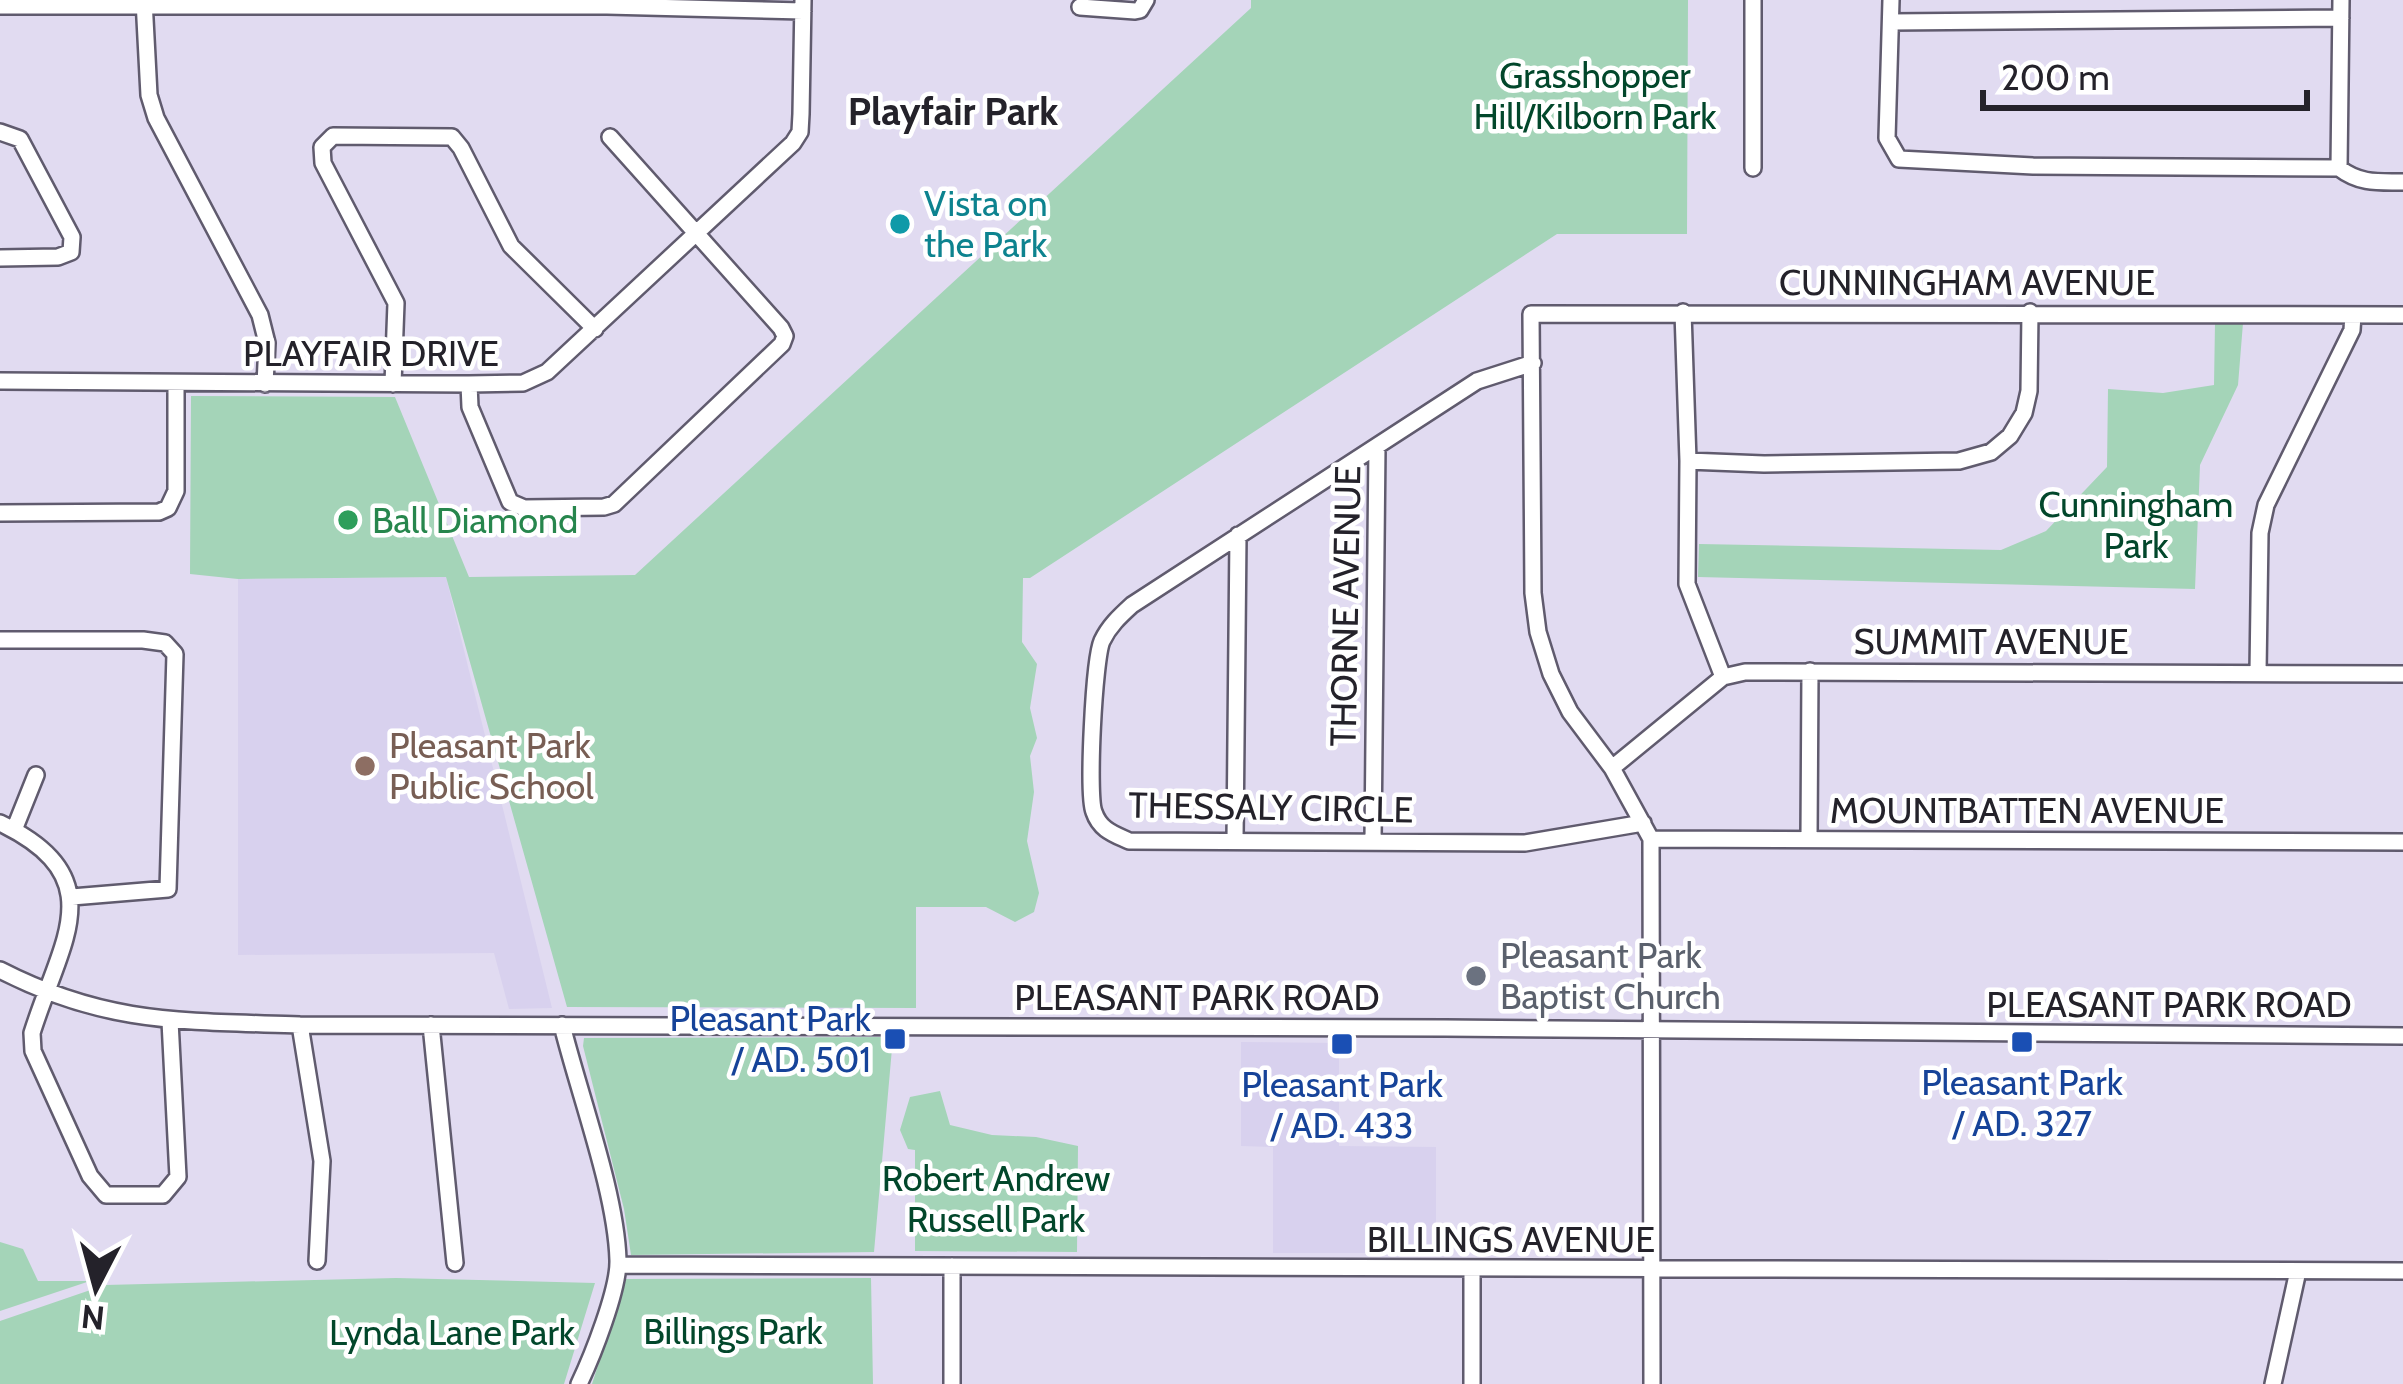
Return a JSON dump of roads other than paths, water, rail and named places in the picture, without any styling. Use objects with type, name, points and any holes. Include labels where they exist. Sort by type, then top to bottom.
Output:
[{"type":"street","points":[[1079,7],[1121,4],[1140,10],[1146,0]]},
{"type":"street","points":[[1753,0],[1753,168]]},
{"type":"street","points":[[1891,0],[1887,138],[1899,159],[2033,166],[2339,168],[2353,178],[2403,182]]},
{"type":"street","points":[[2339,168],[2341,0]]},
{"type":"street","points":[[0,6],[144,2],[803,5]]},
{"type":"street","points":[[144,2],[148,95],[260,315],[266,343],[265,384]]},
{"type":"street","name":"PLAYFAIR DRIVE","points":[[0,381],[469,384],[523,383],[547,372],[696,236],[800,132],[803,5]]},
{"type":"street","points":[[1891,22],[2341,18]]},
{"type":"street","points":[[0,132],[20,139],[72,237],[71,252],[58,257],[0,258]]},
{"type":"street","points":[[393,384],[396,303],[323,163],[322,147],[333,136],[452,137],[511,246],[595,329]]},
{"type":"street","points":[[469,384],[470,407],[510,502],[524,508],[604,507],[614,504],[782,344],[785,336],[747,286],[696,236],[610,136]]},
{"type":"street","points":[[1612,768],[1724,676],[1687,584],[1683,312]]},
{"type":"street","points":[[1688,460],[1764,464],[1959,461],[1991,452],[2011,436],[2024,413],[2030,312]]},
{"type":"street","name":"CUNNINGHAM AVENUE","points":[[1533,363],[1531,314],[2403,315]]},
{"type":"street","points":[[2258,672],[2260,533],[2266,505],[2352,330],[2353,315]]},
{"type":"street","points":[[1533,363],[1532,544],[1538,632],[1570,712],[1612,768],[1647,831],[1652,1384]]},
{"type":"street","name":"THESSALY CIRCLE","points":[[1533,363],[1478,381],[1132,605],[1114,622],[1100,645],[1095,672],[1092,810],[1106,831],[1130,841],[1525,842],[1647,831]]},
{"type":"street","points":[[0,513],[159,512],[167,508],[176,491],[176,383]]},
{"type":"street","name":"THORNE AVENUE","points":[[1373,840],[1377,446]]},
{"type":"street","points":[[1235,840],[1238,536]]},
{"type":"street","points":[[0,640],[142,640],[165,643],[175,654],[168,889],[72,898]]},
{"type":"street","points":[[1809,839],[1810,671]]},
{"type":"street","name":"SUMMIT AVENUE","points":[[1724,676],[1810,671],[2403,674]]},
{"type":"street","points":[[36,775],[7,827],[45,849],[65,874],[72,898],[32,1033],[33,1051],[90,1176],[106,1195],[163,1195],[178,1177],[170,1021]]},
{"type":"street","name":"MOUNTBATTEN AVENUE","points":[[1647,831],[1809,839],[2403,842]]},
{"type":"street","name":"PLEASANT PARK ROAD","points":[[0,970],[90,1009],[170,1021],[300,1025],[2403,1036]]},
{"type":"street","points":[[300,1025],[322,1161],[316,1262]]},
{"type":"street","points":[[431,1025],[455,1263]]},
{"type":"street","points":[[562,1025],[612,1214],[619,1265],[579,1384]]},
{"type":"street","name":"BILLINGS AVENUE","points":[[619,1265],[2403,1271]]},
{"type":"street","points":[[952,1266],[952,1384]]},
{"type":"street","points":[[1472,1270],[1472,1384]]},
{"type":"street","points":[[2273,1384],[2298,1271]]},
{"type":"place","name":"Vista on the Park","points":[[900,224]]},
{"type":"place","name":"Ball Diamond","points":[[348,520]]},
{"type":"place","name":"Pleasant Park Public School","points":[[365,766]]},
{"type":"place","name":"Pleasant Park Baptist Church","points":[[1476,976]]},
{"type":"place","name":"Pleasant Park / AD. 501","points":[[895,1039]]},
{"type":"place","name":"Pleasant Park / AD. 327","points":[[2022,1042]]},
{"type":"place","name":"Pleasant Park / AD. 433","points":[[1342,1044]]},
{"type":"district","name":"Playfair Park","points":[[953,111]]},
{"type":"park label","name":"Grasshopper Hill/Kilborn Park","points":[[1595,96]]},
{"type":"park label","name":"Cunningham Park","points":[[2136,524]]},
{"type":"park label","name":"Robert Andrew Russell Park","points":[[996,1198]]},
{"type":"park label","name":"Billings Park","points":[[733,1331]]},
{"type":"park label","name":"Lynda Lane Park","points":[[452,1332]]}]
